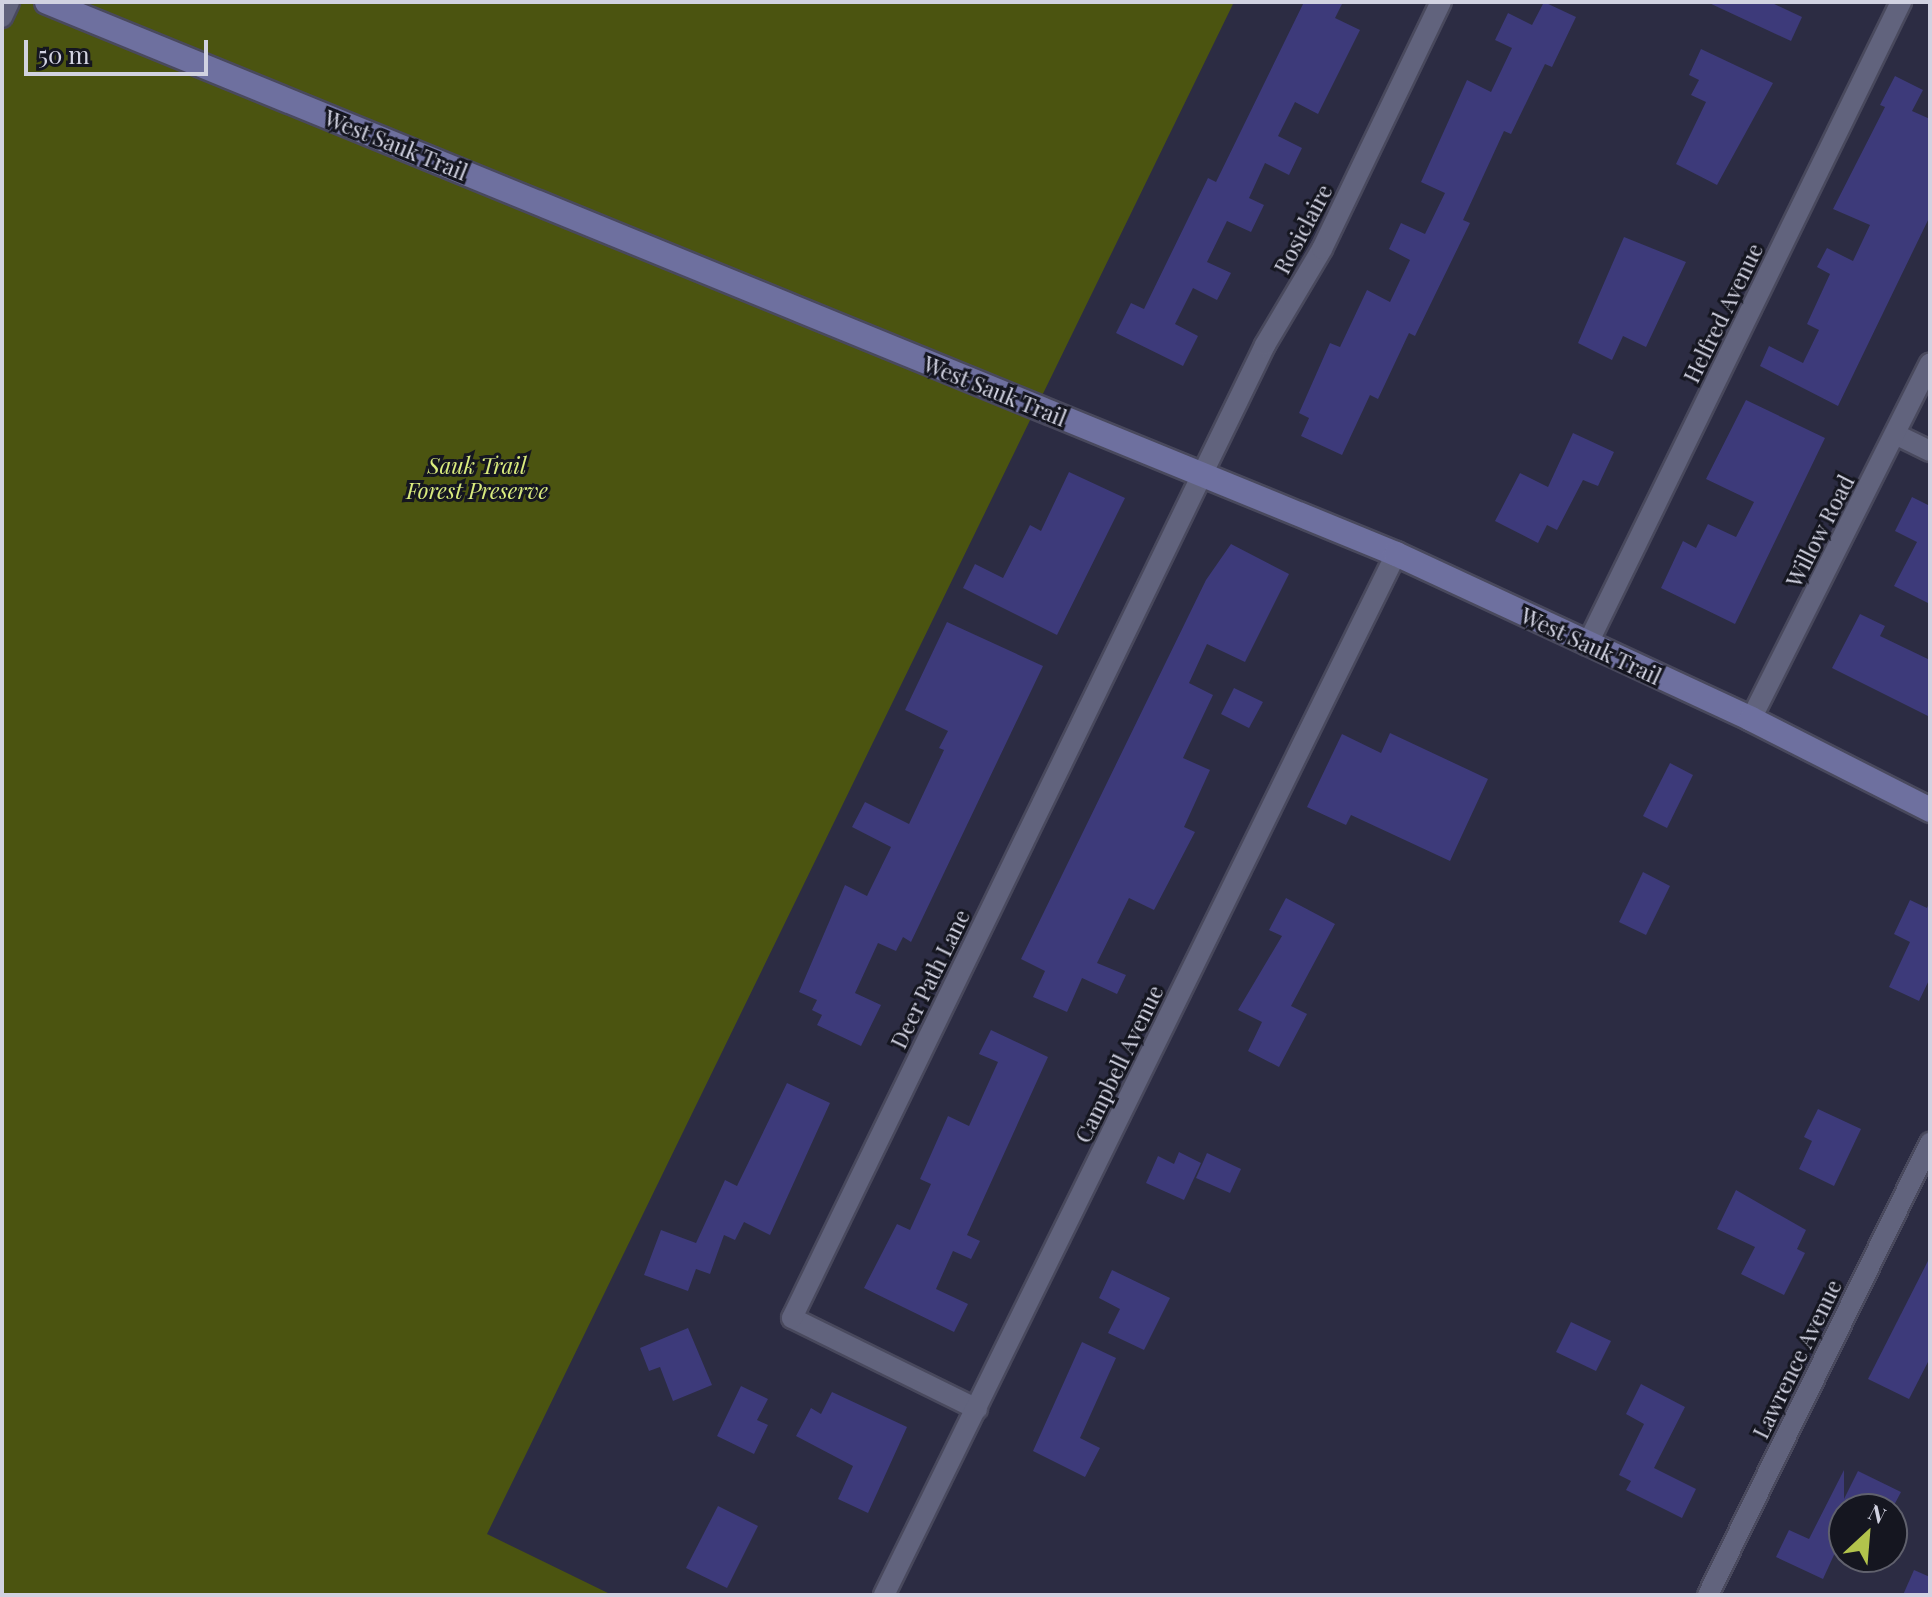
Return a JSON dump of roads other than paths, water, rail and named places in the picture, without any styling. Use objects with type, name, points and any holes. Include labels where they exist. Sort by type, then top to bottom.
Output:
[{"type":"main road","name":"West Sauk Trail","points":[[47,2],[1396,554],[1751,719],[1930,810]]},
{"type":"street","points":[[2,17],[9,2]]},
{"type":"street","name":"Rosiclaire","points":[[1201,476],[1265,345],[1322,249],[1441,2]]},
{"type":"street","name":"Helfred Avenue","points":[[1587,645],[1901,2]]},
{"type":"street","name":"Willow Road","points":[[1751,719],[1930,363]]},
{"type":"street","points":[[1895,434],[1930,451]]},
{"type":"street","name":"Deer Path Lane","points":[[977,1409],[792,1318],[1201,476]]},
{"type":"street","name":"Campbell Avenue","points":[[884,1595],[1396,554]]},
{"type":"street","name":"Lawrence Avenue","points":[[1708,1595],[1930,1143]]},
{"type":"park label","name":"Sauk Trail Forest Preserve","points":[[477,478]]}]
